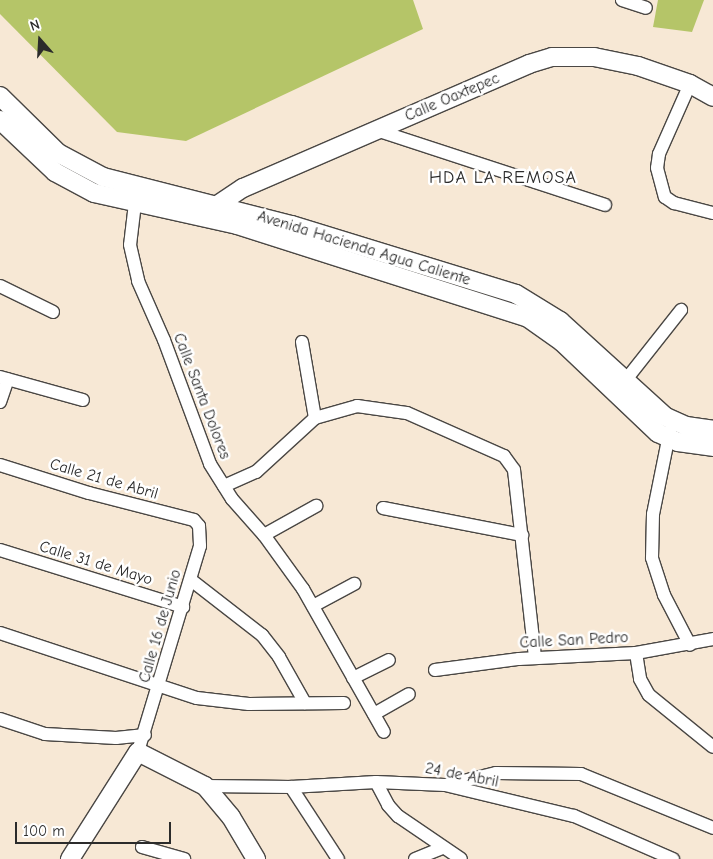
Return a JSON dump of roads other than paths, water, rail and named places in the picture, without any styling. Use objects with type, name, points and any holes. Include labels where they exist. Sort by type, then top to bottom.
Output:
[{"type":"main road","name":"Calle Oaxtepec","points":[[211,210],[376,130],[552,57],[594,57],[638,66],[690,84],[713,97]]},
{"type":"main road","name":"Avenida Hacienda Agua Caliente","points":[[0,96],[58,153],[81,168],[512,310],[528,318],[620,387],[673,421],[713,430]]},
{"type":"main road","name":"Avenida Hacienda Agua Caliente","points":[[0,120],[38,158],[73,183],[94,193],[134,204],[211,210]]},
{"type":"main road","name":"Avenida Hacienda Agua Caliente","points":[[620,387],[668,439],[713,447]]},
{"type":"main road","points":[[70,859],[138,752],[205,786],[231,817],[256,859]]},
{"type":"street","points":[[622,0],[646,8]]},
{"type":"street","points":[[690,84],[659,154],[657,168],[666,197],[674,203],[713,213]]},
{"type":"street","points":[[376,130],[605,205]]},
{"type":"street","name":"Calle Santa Dolores","points":[[138,187],[134,204],[130,245],[138,281],[164,340],[210,464],[224,486],[264,535],[313,606],[384,732]]},
{"type":"street","points":[[0,286],[53,312]]},
{"type":"street","points":[[620,387],[681,310]]},
{"type":"street","points":[[302,342],[315,418]]},
{"type":"street","points":[[0,402],[4,378],[82,400]]},
{"type":"street","points":[[224,486],[256,472],[315,418],[357,406],[381,407],[407,413],[504,456],[514,470],[535,658]]},
{"type":"street","points":[[673,421],[653,514],[652,558],[664,595],[690,644]]},
{"type":"street","name":"Calle 21 de Abril","points":[[0,465],[89,493],[194,520],[199,526]]},
{"type":"street","points":[[264,535],[316,506]]},
{"type":"street","points":[[383,508],[522,535]]},
{"type":"street","name":"Calle 16 de Junio","points":[[138,752],[160,687],[191,580],[200,546],[199,526]]},
{"type":"street","name":"Calle 31 de Mayo","points":[[0,550],[183,607]]},
{"type":"street","points":[[191,580],[262,635],[305,703]]},
{"type":"street","points":[[313,606],[354,584]]},
{"type":"street","points":[[0,633],[160,687],[214,700],[249,704],[344,703]]},
{"type":"street","name":"Calle San Pedro","points":[[435,670],[535,658],[636,653],[713,639]]},
{"type":"street","points":[[636,653],[640,679],[649,695],[713,747]]},
{"type":"street","points":[[353,678],[389,660]]},
{"type":"street","points":[[374,714],[409,694]]},
{"type":"street","points":[[0,718],[45,734],[116,738],[145,735]]},
{"type":"street","points":[[445,785],[496,773],[580,774],[713,828]]},
{"type":"street","points":[[376,782],[388,806],[442,848],[460,859]]},
{"type":"street","name":"24 de Abril","points":[[205,786],[291,787],[376,782],[445,785],[574,816],[673,859]]},
{"type":"street","points":[[291,787],[338,859]]},
{"type":"street","points":[[142,847],[178,858]]},
{"type":"street","points":[[415,859],[442,848]]},
{"type":"district","name":"HDA LA REMOSA","points":[[503,178]]}]
